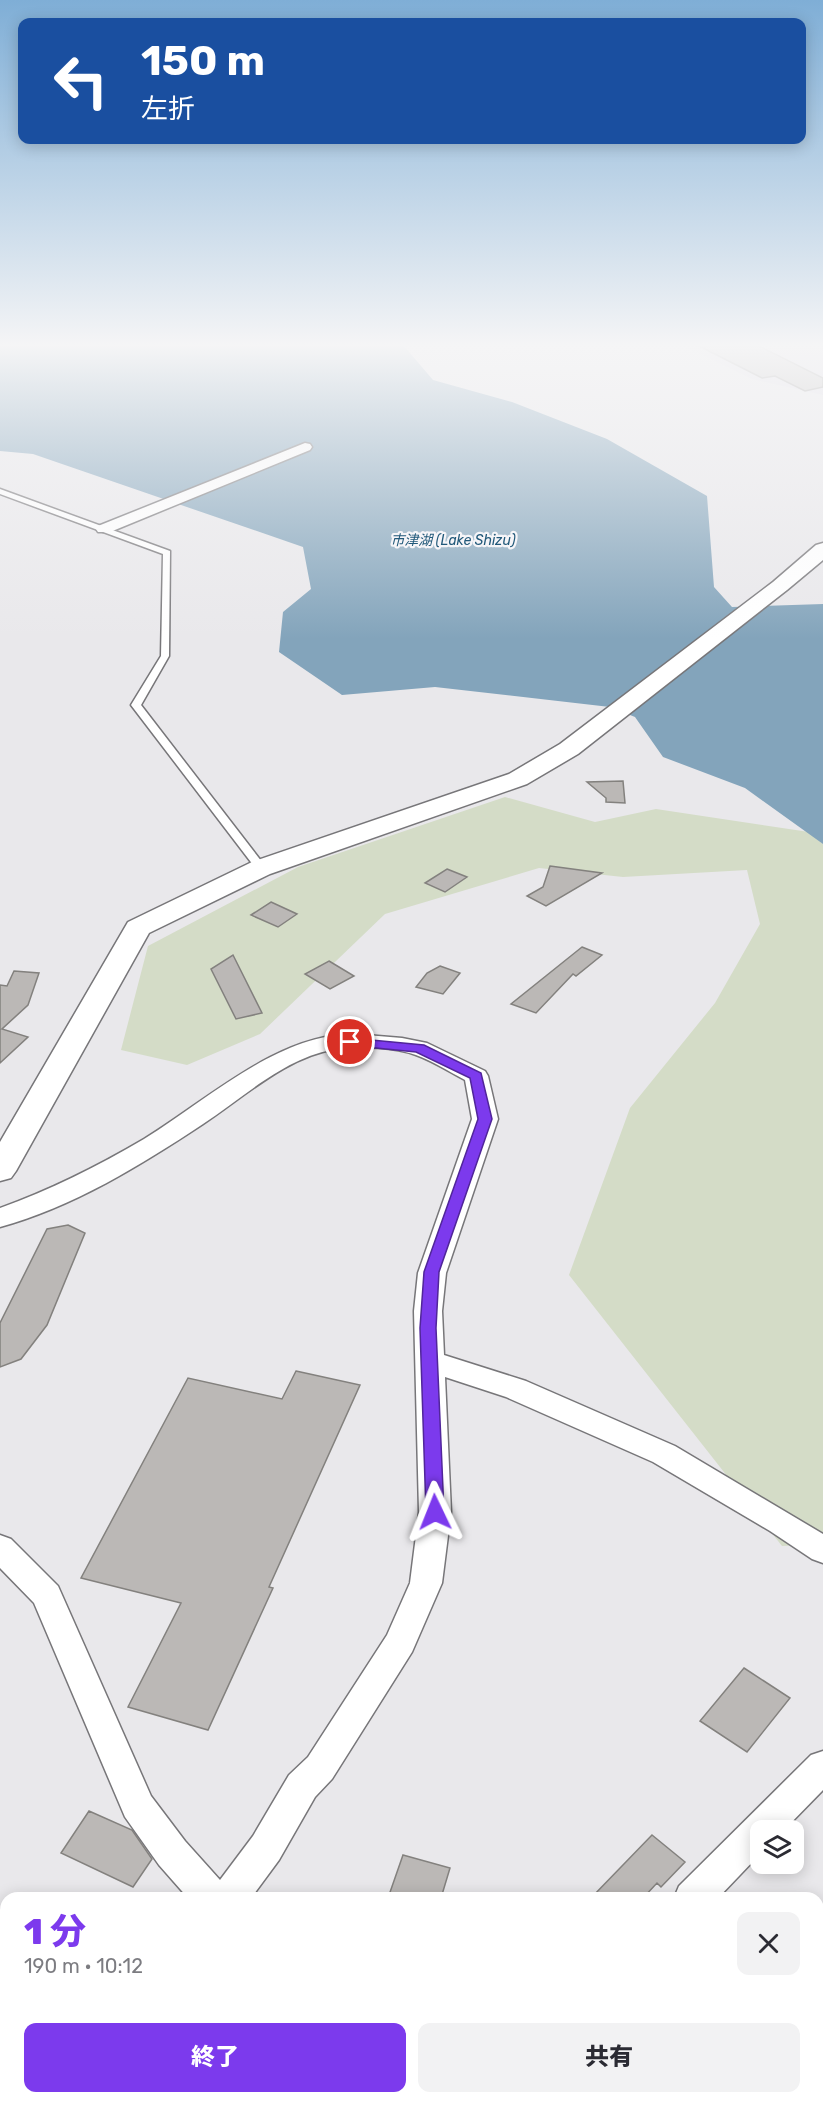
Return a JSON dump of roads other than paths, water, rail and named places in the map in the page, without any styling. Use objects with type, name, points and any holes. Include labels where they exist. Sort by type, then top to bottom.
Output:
[{"type":"street","points":[[111,526],[305,447]]},
{"type":"street","points":[[0,1171],[138,928],[261,868],[518,779],[569,749],[780,586],[823,549]]},
{"type":"street","points":[[0,1218],[43,1203],[119,1164],[198,1116],[246,1082],[303,1050],[338,1042],[363,1042],[419,1048],[476,1076],[485,1119],[432,1272],[428,1311],[435,1512],[426,1583],[400,1642],[320,1768],[302,1786],[266,1848],[233,1892]]},
{"type":"street","points":[[428,1361],[516,1389],[664,1454],[781,1522],[823,1550]]},
{"type":"street","points":[[0,1548],[47,1595],[138,1806],[172,1853],[207,1892]]},
{"type":"street","points":[[698,1892],[823,1767]]},
{"type":"lane","points":[[0,491],[111,526],[167,553],[165,656],[136,705],[261,868]]},
{"type":"water","name":"市津湖 (Lake Shizu)","points":[[0,443],[614,443],[707,496],[714,587],[732,607],[823,604],[823,844],[745,788],[663,757],[635,717],[610,707],[435,687],[342,695],[279,652],[283,612],[311,589],[303,547],[33,454],[0,451]]}]
